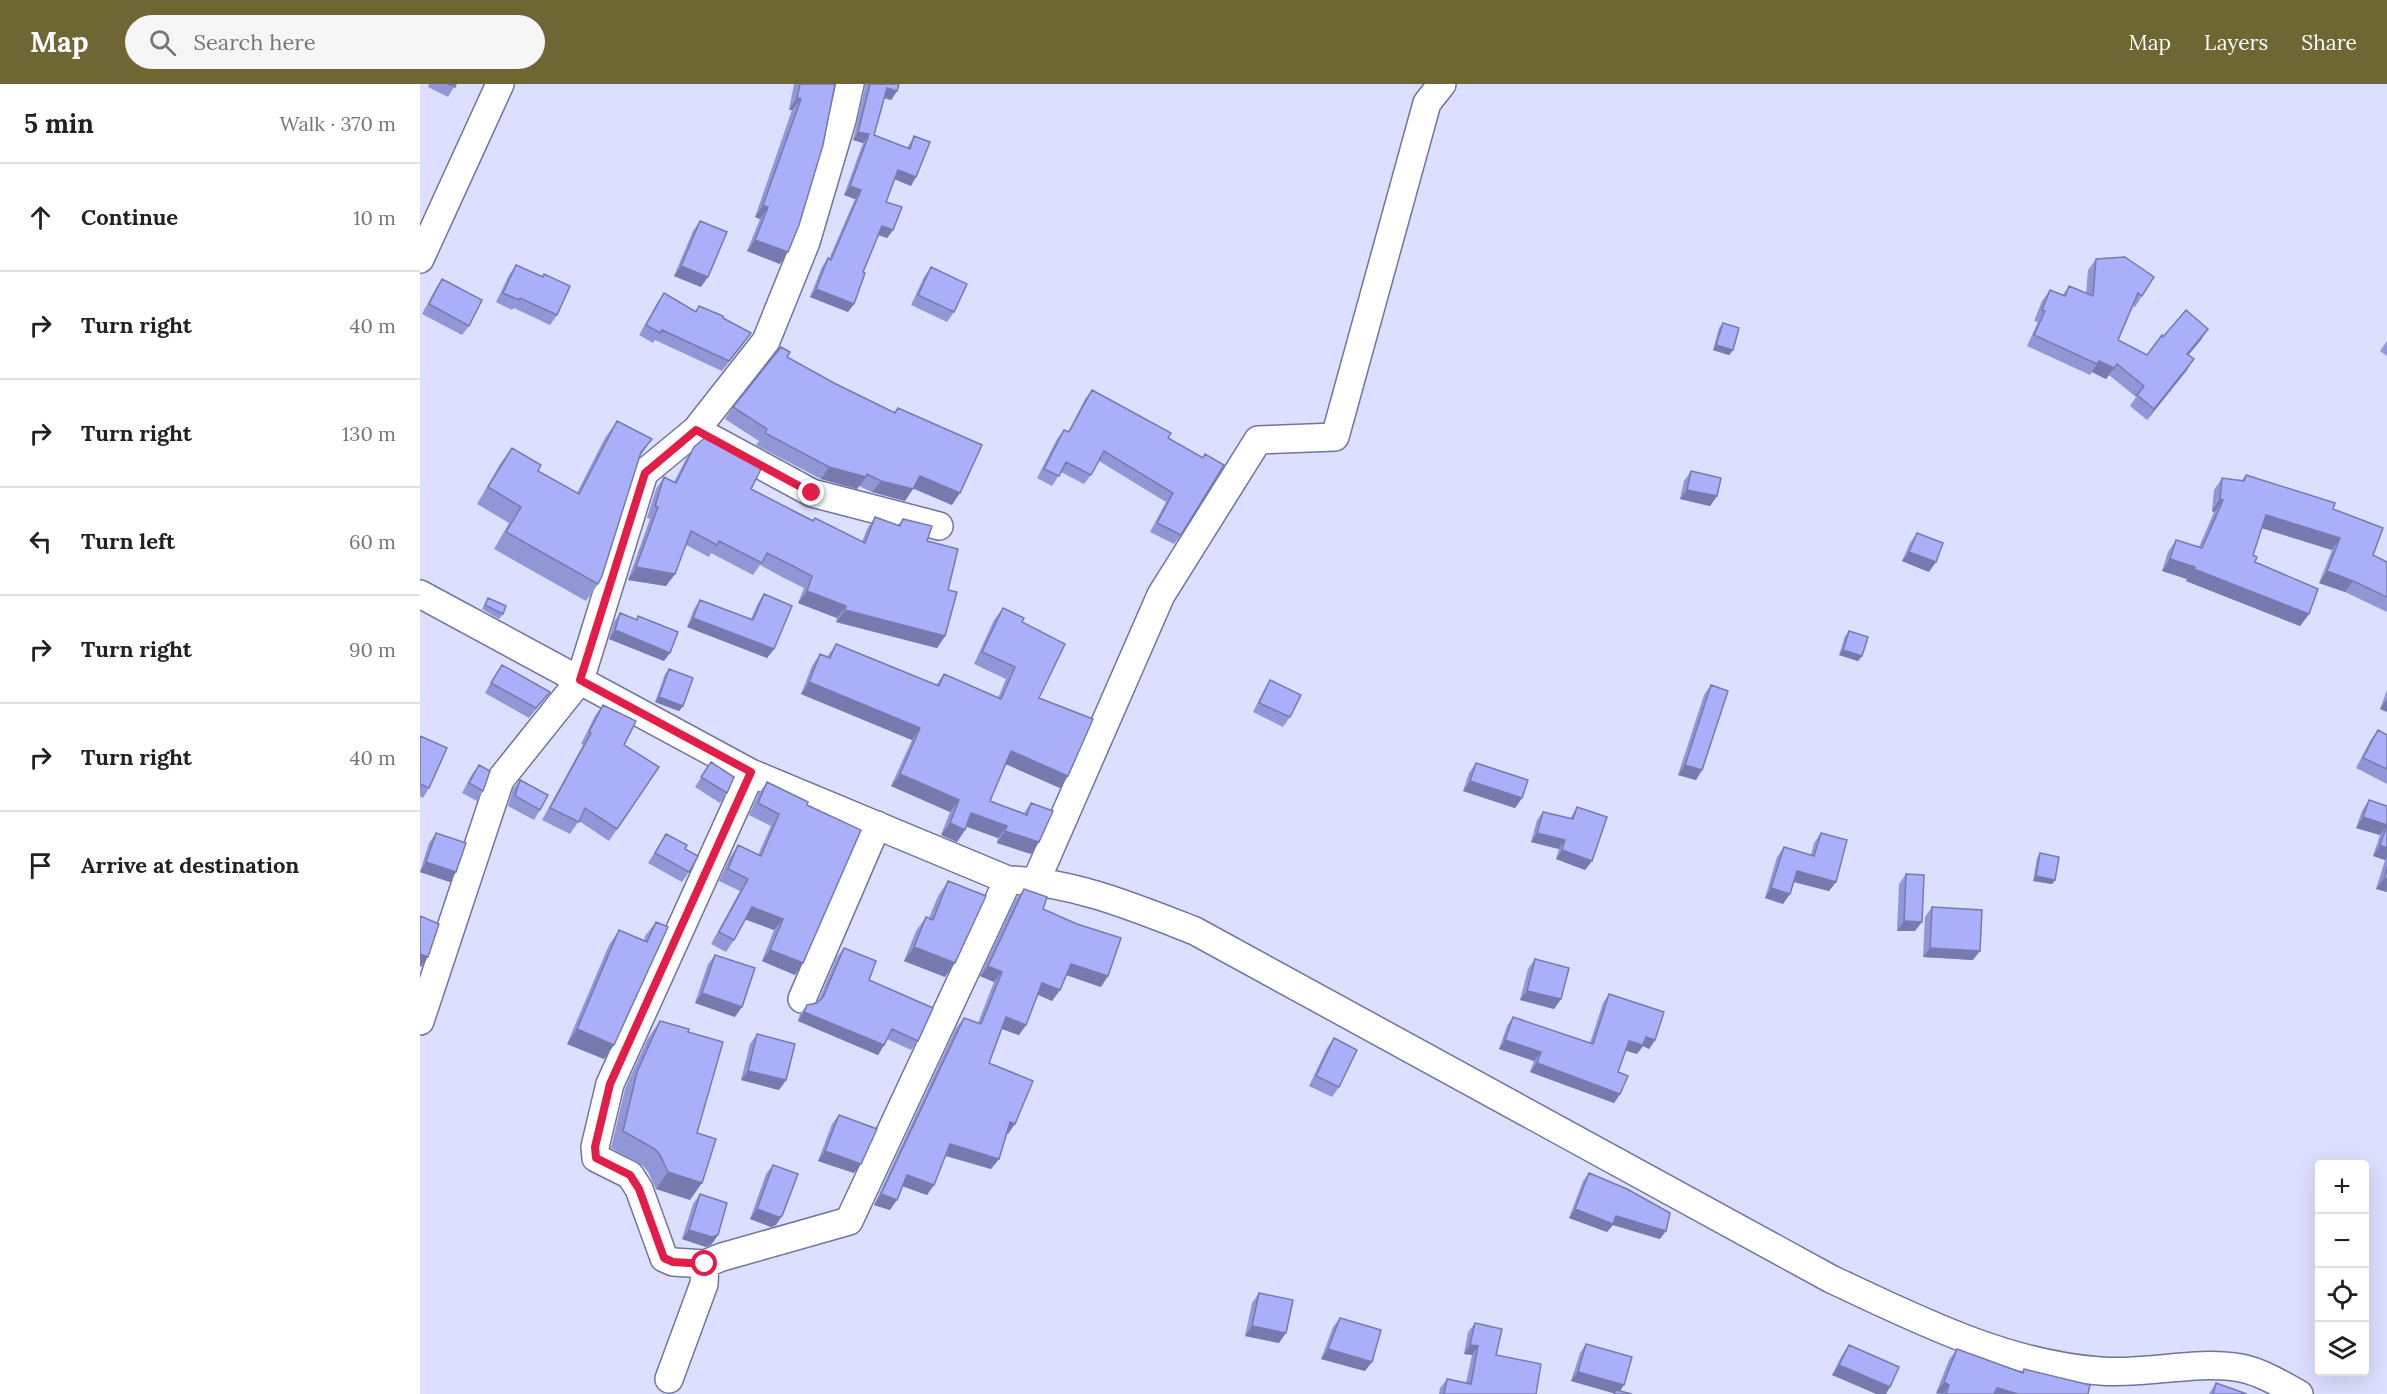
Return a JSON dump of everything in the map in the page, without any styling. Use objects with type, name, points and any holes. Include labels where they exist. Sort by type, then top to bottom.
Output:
[{"type":"street","points":[[420,259],[500,84]]},
{"type":"street","points":[[420,1021],[500,780],[580,680],[645,473],[696,430],[766,341],[806,242],[842,120],[850,84]]},
{"type":"street","points":[[1036,880],[1161,595],[1258,440],[1335,437],[1427,103],[1442,84]]},
{"type":"street","points":[[696,430],[812,493],[939,526]]},
{"type":"street","points":[[420,594],[751,772],[1008,880],[1036,880],[1122,903],[1195,931],[1831,1279],[1919,1320],[1995,1350],[2036,1361],[2101,1371],[2202,1366],[2241,1368],[2277,1382],[2299,1394]]},
{"type":"street","points":[[751,772],[610,1084],[595,1147],[596,1158],[630,1175],[639,1189],[664,1258],[673,1262],[705,1264],[722,1257],[849,1221],[1008,880]]},
{"type":"street","points":[[802,999],[877,825]]},
{"type":"street","points":[[669,1379],[704,1284],[705,1264]]},
{"type":"building","points":[[800,84],[835,84],[823,145],[799,225],[788,252],[755,240],[768,207],[763,205],[801,99],[797,98]]},
{"type":"building","points":[[870,84],[899,84],[897,91],[887,88],[874,135],[910,149],[914,136],[930,142],[916,177],[898,170],[886,202],[902,207],[893,230],[882,226],[863,272],[865,273],[854,304],[816,289],[828,258],[831,260],[861,190],[850,186],[869,134],[858,132]]},
{"type":"building","points":[[700,221],[727,232],[708,277],[681,266]]},
{"type":"building","points":[[2125,257],[2154,277],[2142,296],[2138,293],[2118,340],[2147,355],[2186,310],[2208,329],[2187,354],[2194,359],[2154,409],[2137,395],[2144,386],[2117,364],[2114,368],[2099,361],[2097,364],[2034,335],[2045,311],[2042,310],[2050,290],[2065,296],[2069,286],[2093,296],[2096,259]]},
{"type":"building","points":[[516,265],[570,286],[557,315],[503,293]]},
{"type":"building","points":[[931,267],[967,284],[954,312],[918,295]]},
{"type":"building","points":[[442,279],[482,300],[469,326],[429,304]]},
{"type":"building","points":[[664,293],[696,312],[699,306],[723,316],[751,333],[729,361],[662,330],[660,333],[646,325]]},
{"type":"building","points":[[1723,323],[1739,328],[1733,350],[1716,345]]},
{"type":"building","points":[[781,347],[790,352],[787,357],[895,413],[898,408],[982,445],[960,493],[920,476],[913,489],[881,481],[867,474],[866,477],[829,467],[765,433],[767,429],[733,407]]},
{"type":"building","points":[[1092,390],[1171,433],[1168,438],[1203,458],[1205,454],[1224,465],[1181,535],[1157,523],[1173,493],[1104,451],[1091,475],[1066,462],[1059,476],[1044,469],[1064,430],[1069,432]]},
{"type":"building","points":[[617,421],[652,439],[641,452],[598,584],[506,532],[521,507],[488,487],[512,448],[541,465],[538,471],[579,494]]},
{"type":"building","points":[[706,437],[762,467],[751,489],[813,521],[815,518],[865,543],[875,517],[900,526],[903,519],[932,526],[927,541],[958,549],[948,590],[957,592],[945,636],[845,610],[846,606],[807,591],[812,576],[791,565],[767,553],[762,563],[719,541],[717,545],[691,531],[675,574],[636,567],[658,507],[655,506],[664,477],[676,483],[694,447]]},
{"type":"building","points":[[1691,471],[1721,478],[1717,496],[1687,490]]},
{"type":"building","points":[[2246,475],[2335,503],[2333,509],[2383,528],[2373,555],[2387,562],[2387,597],[2327,571],[2340,538],[2266,515],[2253,555],[2257,557],[2255,562],[2318,589],[2309,614],[2170,559],[2176,540],[2202,548],[2223,500],[2220,499],[2222,478],[2244,481]]},
{"type":"building","points":[[1917,533],[1943,543],[1936,562],[1909,552]]},
{"type":"building","points":[[764,594],[792,606],[774,649],[693,618],[700,600],[753,620]]},
{"type":"building","points":[[488,598],[506,606],[503,614],[485,605]]},
{"type":"building","points":[[1003,608],[1024,618],[1022,622],[1065,644],[1039,698],[1093,719],[1068,776],[1011,751],[990,801],[1027,815],[1031,803],[1053,811],[1039,842],[1005,831],[1007,826],[971,813],[965,830],[950,823],[959,800],[900,774],[920,728],[809,682],[820,654],[830,658],[836,644],[939,686],[944,674],[1001,699],[1015,667],[982,652]]},
{"type":"building","points":[[620,613],[637,620],[638,616],[678,632],[670,653],[615,630]]},
{"type":"building","points":[[1849,631],[1868,637],[1862,656],[1843,650]]},
{"type":"building","points":[[502,665],[550,692],[536,708],[491,683]]},
{"type":"building","points":[[669,669],[693,678],[683,706],[659,697]]},
{"type":"building","points":[[1270,680],[1301,695],[1290,717],[1259,703]]},
{"type":"building","points":[[1711,685],[1728,691],[1702,770],[1685,765]]},
{"type":"building","points":[[603,705],[636,721],[624,745],[659,767],[617,829],[585,808],[579,822],[550,808],[591,733],[589,732]]},
{"type":"building","points":[[2378,730],[2387,735],[2387,769],[2363,758]]},
{"type":"building","points":[[420,736],[447,748],[429,788],[420,784]]},
{"type":"building","points":[[711,762],[734,777],[727,793],[701,777]]},
{"type":"building","points":[[1476,763],[1528,780],[1522,798],[1470,781]]},
{"type":"building","points":[[479,765],[490,771],[483,791],[469,783]]},
{"type":"building","points":[[520,780],[548,795],[540,810],[515,796]]},
{"type":"building","points":[[767,782],[808,802],[807,805],[861,830],[803,963],[770,950],[783,919],[752,907],[734,940],[719,932],[748,879],[728,869],[738,845],[761,856],[779,814],[758,803]]},
{"type":"building","points":[[2369,800],[2387,806],[2387,825],[2363,817]]},
{"type":"building","points":[[1577,807],[1607,817],[1592,861],[1562,850],[1565,840],[1537,833],[1543,812],[1573,819]]},
{"type":"building","points":[[2387,825],[2387,848],[2380,845]]},
{"type":"building","points":[[436,833],[466,843],[456,872],[426,862]]},
{"type":"building","points":[[1821,833],[1847,840],[1836,882],[1797,871],[1790,894],[1771,888],[1784,847],[1814,856]]},
{"type":"building","points":[[666,834],[687,845],[685,849],[698,856],[689,872],[655,853]]},
{"type":"building","points":[[2040,853],[2059,857],[2055,880],[2036,876]]},
{"type":"building","points":[[1906,874],[1924,875],[1922,922],[1904,921]]},
{"type":"building","points":[[948,881],[986,896],[955,963],[914,947],[926,917],[933,920]]},
{"type":"building","points":[[1024,889],[1047,897],[1043,909],[1077,924],[1121,938],[1108,976],[1071,964],[1060,990],[1042,983],[1026,1025],[1006,1017],[989,1063],[1033,1081],[1015,1124],[1010,1122],[999,1159],[950,1144],[934,1185],[907,1175],[897,1200],[881,1194],[964,1018],[981,1024],[1002,972],[988,966]]},
{"type":"building","points":[[1932,907],[1982,910],[1980,951],[1930,948]]},
{"type":"building","points":[[420,916],[439,924],[428,957],[420,954]]},
{"type":"building","points":[[656,922],[668,927],[614,1045],[577,1029],[619,930],[647,942]]},
{"type":"building","points":[[844,948],[876,961],[869,980],[933,1008],[918,1041],[892,1029],[884,1045],[804,1012],[807,1005],[817,1003],[823,997]]},
{"type":"building","points":[[715,955],[755,968],[742,1007],[702,993]]},
{"type":"building","points":[[1535,959],[1569,968],[1561,999],[1527,991]]},
{"type":"building","points":[[1609,994],[1664,1012],[1655,1040],[1646,1037],[1643,1045],[1629,1041],[1618,1072],[1628,1076],[1620,1094],[1537,1063],[1541,1052],[1505,1040],[1513,1017],[1593,1044]]},
{"type":"building","points":[[660,1021],[723,1042],[697,1133],[716,1139],[702,1183],[668,1172],[655,1149],[623,1131],[637,1072]]},
{"type":"building","points":[[757,1034],[795,1044],[786,1080],[748,1071]]},
{"type":"building","points":[[1334,1038],[1357,1050],[1339,1087],[1316,1076]]},
{"type":"building","points":[[839,1115],[877,1129],[861,1164],[825,1151]]},
{"type":"building","points":[[773,1165],[798,1174],[782,1216],[778,1217],[757,1209]]},
{"type":"building","points":[[1589,1173],[1627,1189],[1670,1213],[1666,1231],[1616,1216],[1613,1224],[1575,1209]]},
{"type":"building","points":[[700,1194],[727,1203],[718,1235],[712,1237],[689,1230]]},
{"type":"building","points":[[1259,1293],[1293,1300],[1286,1333],[1252,1326]]},
{"type":"building","points":[[1340,1318],[1381,1330],[1372,1362],[1328,1349]]},
{"type":"building","points":[[1475,1323],[1502,1329],[1496,1355],[1541,1364],[1536,1394],[1444,1394],[1447,1379],[1471,1384],[1478,1346],[1470,1345]]},
{"type":"building","points":[[1586,1344],[1632,1357],[1624,1385],[1578,1372]]},
{"type":"building","points":[[1849,1345],[1899,1367],[1890,1387],[1839,1365]]},
{"type":"building","points":[[1957,1349],[2023,1373],[2024,1369],[2090,1385],[2088,1394],[2018,1394],[1997,1388],[1994,1394],[1946,1394],[1949,1385],[1944,1382]]},
{"type":"building","points":[[2216,1383],[2247,1394],[2213,1394]]},
{"type":"building","points":[[1616,1390],[1632,1394],[1614,1394]]},
{"type":"route","points":[[705,1264],[673,1262],[664,1258],[639,1189],[630,1175],[596,1158],[595,1147],[610,1084],[751,772],[580,680],[645,473],[696,430],[812,493]]}]
